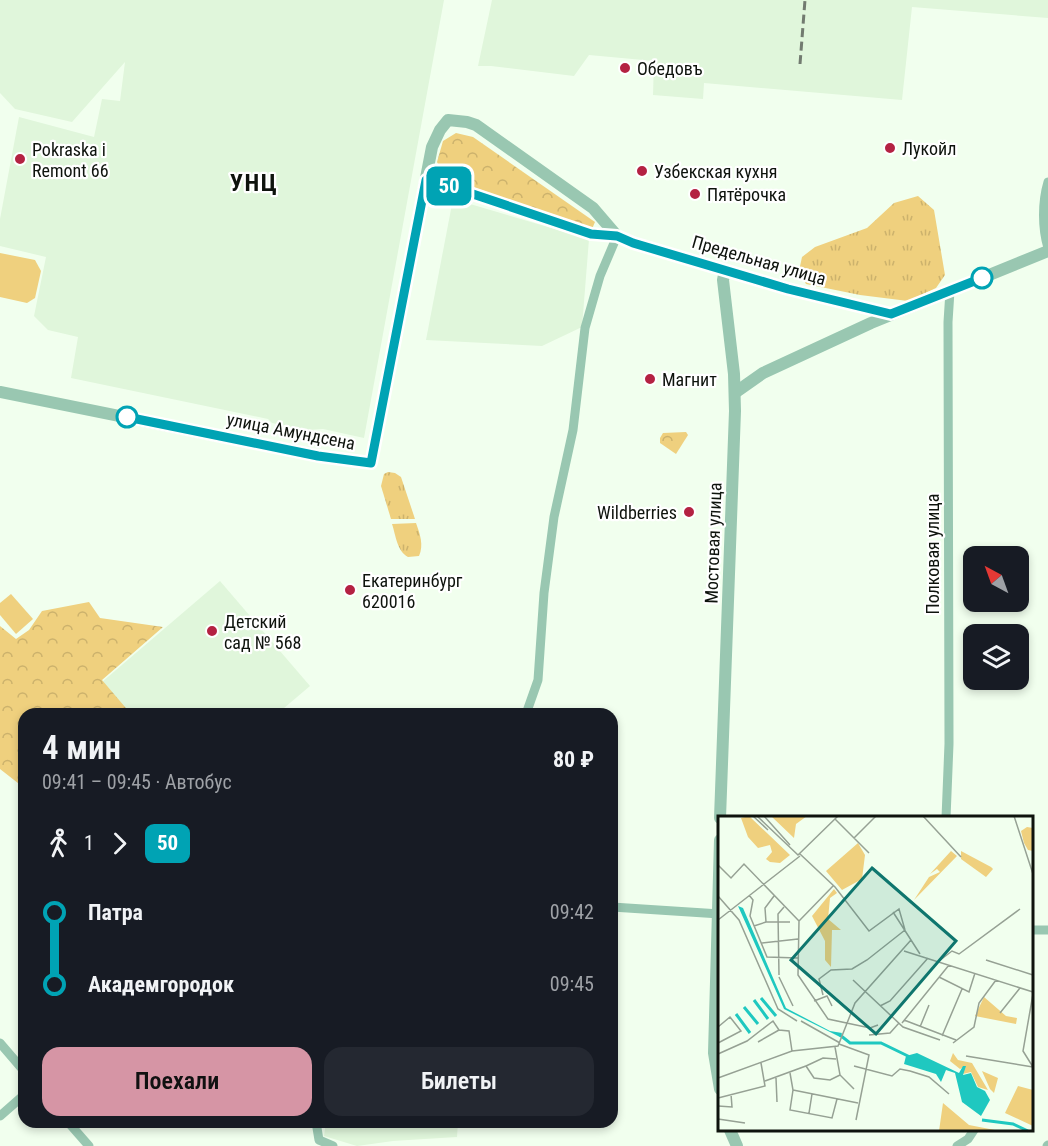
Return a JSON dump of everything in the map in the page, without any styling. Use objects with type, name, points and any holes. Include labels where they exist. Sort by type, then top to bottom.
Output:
[{"type":"street","name":"улица Амундсена","points":[[0,392],[318,456],[371,463],[432,147],[448,120]]},
{"type":"street","name":"Предельная улица","points":[[448,120],[476,125],[593,208],[617,236]]},
{"type":"street","name":"Предельная улица","points":[[426,180],[591,234],[617,236],[633,243],[788,289],[891,314]]},
{"type":"street","points":[[736,392],[763,373],[891,314],[1048,249],[1044,236],[1045,193],[1048,182]]},
{"type":"street","points":[[528,708],[538,680],[548,560],[554,517],[573,430],[585,328],[600,276],[617,236]]},
{"type":"street","name":"Мостовая улица","points":[[720,816],[736,392],[723,280],[725,270]]},
{"type":"street","name":"Полковая улица","points":[[946,816],[949,744],[948,322],[950,291]]},
{"type":"street","points":[[618,907],[718,914]]},
{"type":"street","points":[[718,942],[714,1053],[718,1077]]},
{"type":"street","points":[[0,1043],[18,1064]]},
{"type":"street","points":[[0,1116],[18,1100]]},
{"type":"street","points":[[73,1128],[89,1146]]},
{"type":"street","points":[[317,1128],[319,1140],[333,1146]]},
{"type":"street","points":[[730,1131],[737,1146]]},
{"type":"street","points":[[957,1146],[968,1139],[973,1131]]},
{"type":"shaded area","points":[[0,0],[444,0],[364,438],[323,429],[308,430],[272,423],[268,419],[71,378],[78,337],[48,330],[34,316],[46,257],[0,246],[0,219],[19,117],[94,137],[102,99],[120,101],[125,62],[72,122],[15,109],[0,93]]},
{"type":"shaded area","points":[[492,0],[1048,0],[1048,18],[912,7],[902,100],[704,83],[703,99],[653,95],[654,61],[589,55],[574,76],[478,66]]},
{"type":"shaded area","points":[[453,199],[589,239],[582,327],[542,346],[426,340]]},
{"type":"shaded area","name":"Детский сад № 568","points":[[220,581],[310,686],[284,708],[125,708],[102,682]]},
{"type":"shaded area","points":[[325,1128],[458,1128],[457,1137],[357,1146],[324,1136]]},
{"type":"green space","points":[[456,133],[473,137],[595,222],[592,229],[444,177],[437,162],[443,141]]},
{"type":"green space","points":[[918,196],[934,210],[945,275],[936,288],[908,301],[860,295],[806,284],[799,271],[802,257],[815,247],[867,228],[894,203]]},
{"type":"green space","points":[[0,253],[35,260],[41,271],[35,298],[27,303],[0,297]]},
{"type":"green space","points":[[686,432],[688,435],[676,454],[660,443],[663,433]]},
{"type":"green space","points":[[388,472],[401,477],[415,519],[391,519],[381,486],[384,474]]},
{"type":"green space","points":[[416,523],[421,548],[419,556],[408,557],[399,547],[392,524]]},
{"type":"green space","points":[[11,594],[33,619],[16,634],[0,615],[0,603]]},
{"type":"green space","points":[[89,602],[100,618],[163,627],[102,680],[126,708],[18,708],[18,783],[0,769],[0,626],[16,639],[29,630],[42,611]]},
{"type":"railway","points":[[800,64],[805,0]]},
{"type":"bus line","name":"50","points":[[127,417],[318,456],[371,463],[426,180],[591,234],[617,236],[633,243],[788,289],[891,314],[982,278]]},
{"type":"place","name":"Обедовъ","points":[[625,68]]},
{"type":"place","name":"Лукойл","points":[[890,148]]},
{"type":"place","name":"Pokraska i Remont 66","points":[[20,159]]},
{"type":"place","name":"Узбекская кухня","points":[[642,171]]},
{"type":"place","name":"Пятёрочка","points":[[695,194]]},
{"type":"place","name":"Магнит","points":[[650,379]]},
{"type":"place","name":"Wildberries","points":[[689,512]]},
{"type":"place","name":"Екатеринбург 620016","points":[[350,590]]},
{"type":"place","name":"Детский сад № 568","points":[[212,631]]},
{"type":"district","name":"УНЦ","points":[[254,183]]}]
